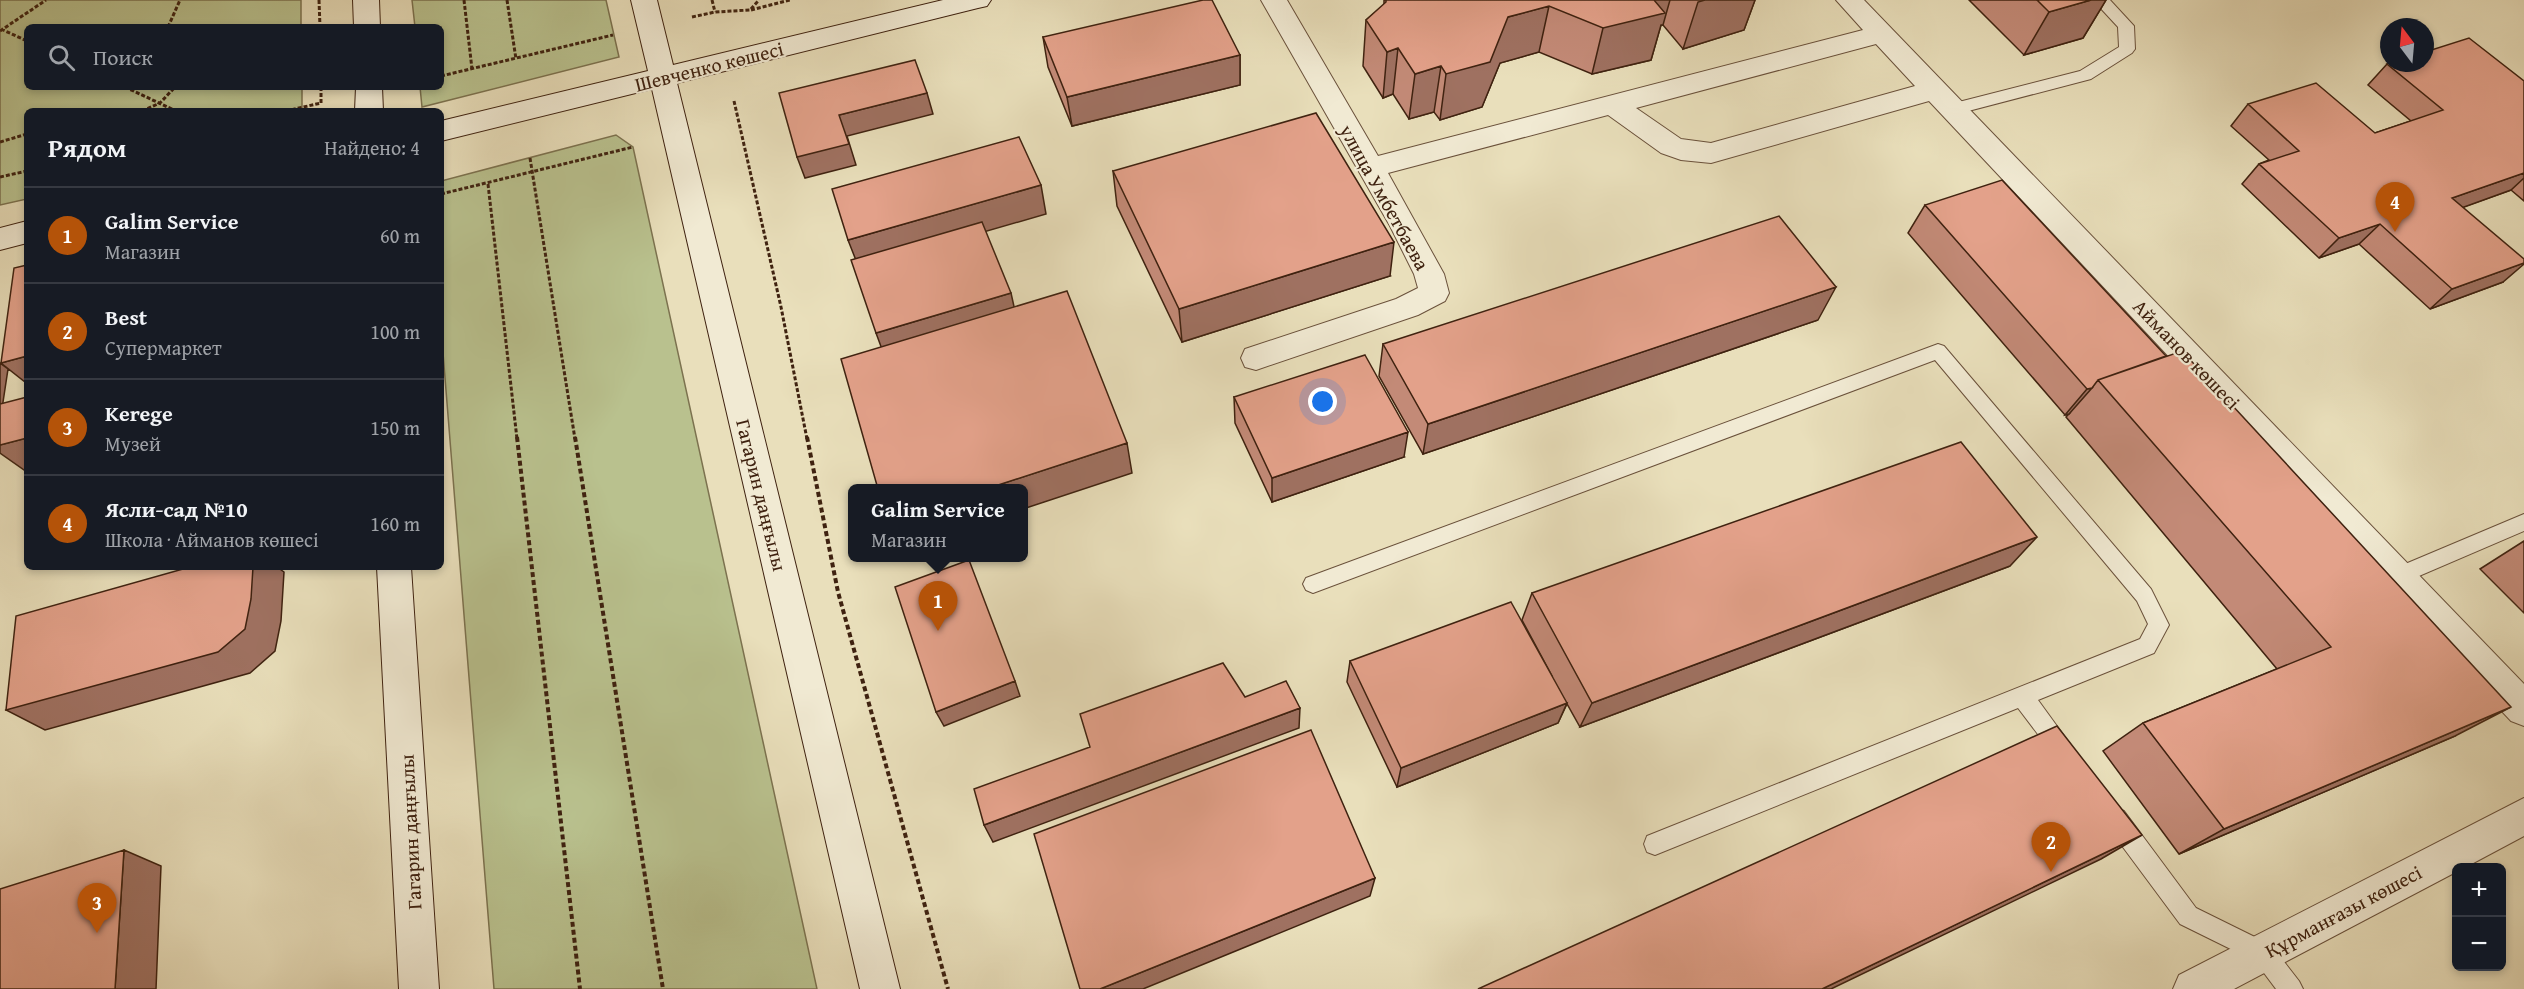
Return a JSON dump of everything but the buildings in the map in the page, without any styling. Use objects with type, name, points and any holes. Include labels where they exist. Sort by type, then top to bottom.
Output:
[{"type":"street","points":[[366,0],[367,24]]},
{"type":"street","name":"Гагарин даңғылы","points":[[644,0],[880,989]]},
{"type":"street","name":"Шевченко көшесі","points":[[444,130],[978,0]]},
{"type":"street","name":"улица Умбетбаева","points":[[1256,358],[1407,307],[1434,293],[1429,274],[1274,0]]},
{"type":"street","name":"Айманов көшесі","points":[[1849,0],[2524,709]]},
{"type":"street","points":[[1371,168],[1882,34]]},
{"type":"street","points":[[369,90],[369,108]]},
{"type":"street","points":[[1611,105],[1671,146],[1682,150],[1711,153],[1944,99]]},
{"type":"street","points":[[0,239],[24,233]]},
{"type":"street","name":"Гагарин даңғылы","points":[[394,570],[419,989]]},
{"type":"street","name":"Құрманғазы көшесі","points":[[2193,989],[2524,816]]},
{"type":"lane","points":[[1944,99],[2085,75],[2127,49],[2126,26],[2102,0]]},
{"type":"lane","points":[[1313,584],[1938,351],[2144,594],[2159,625],[2146,646],[1655,844]]},
{"type":"lane","points":[[2398,576],[2524,522]]},
{"type":"lane","points":[[2022,696],[2080,772]]},
{"type":"lane","points":[[2102,801],[2188,916],[2262,953],[2291,989]]},
{"type":"path","points":[[1,29],[46,0]]},
{"type":"path","points":[[169,24],[180,0]]},
{"type":"path","points":[[320,0],[320,24]]},
{"type":"path","points":[[464,0],[472,69]]},
{"type":"path","points":[[507,0],[516,59]]},
{"type":"path","points":[[712,0],[715,12]]},
{"type":"path","points":[[750,10],[759,0]]},
{"type":"path","points":[[692,17],[715,12],[750,10],[790,0]]},
{"type":"path","points":[[1,29],[24,40]]},
{"type":"path","points":[[444,75],[613,35]]},
{"type":"path","points":[[131,90],[170,108]]},
{"type":"path","points":[[148,108],[159,103],[172,90]]},
{"type":"path","points":[[299,108],[321,103],[321,90]]},
{"type":"path","points":[[734,101],[781,307],[838,592],[948,989]]},
{"type":"path","points":[[0,142],[24,135]]},
{"type":"path","points":[[444,193],[633,147]]},
{"type":"path","points":[[531,158],[663,989]]},
{"type":"path","points":[[0,177],[24,172]]},
{"type":"path","points":[[488,184],[580,989]]},
{"type":"green space","points":[[0,0],[301,0],[301,24],[24,24],[24,90],[302,90],[302,108],[24,108],[24,200],[0,205]]},
{"type":"green space","points":[[412,0],[606,0],[619,57],[422,107],[420,90],[444,90],[444,24],[415,24]]},
{"type":"green space","points":[[616,135],[633,147],[817,989],[494,989],[444,365],[444,180]]},
{"type":"place","name":"Ясли-сад №10","points":[[2395,232]]},
{"type":"place","name":"Galim Service","points":[[938,631]]},
{"type":"place","name":"Best","points":[[2051,872]]},
{"type":"place","name":"Kerege","points":[[97,933]]}]
